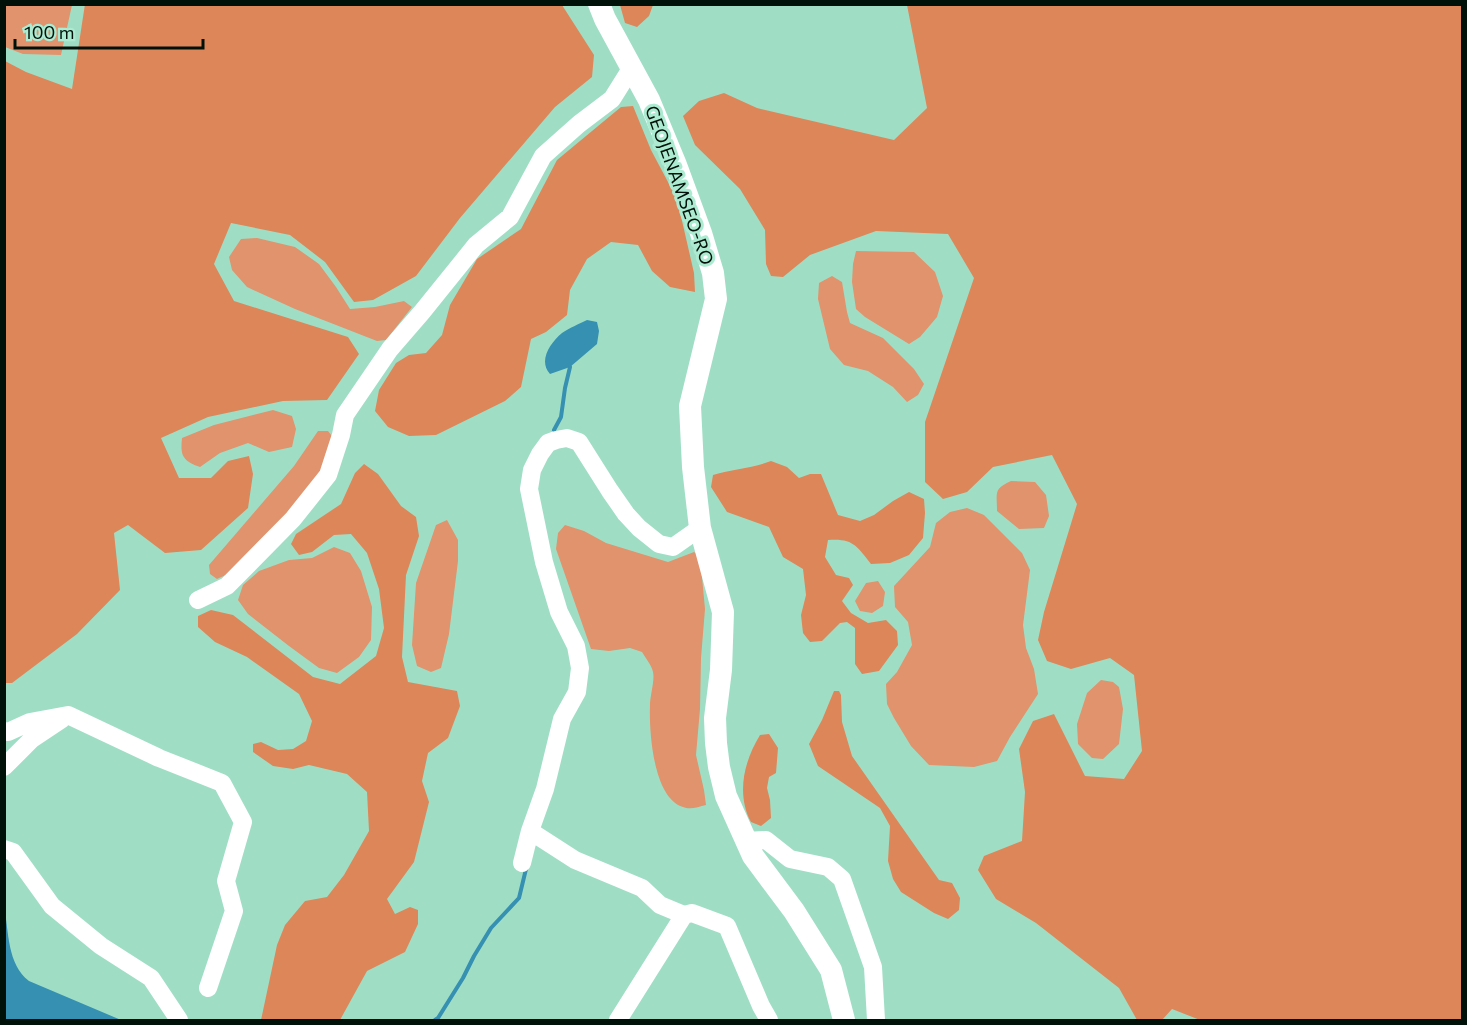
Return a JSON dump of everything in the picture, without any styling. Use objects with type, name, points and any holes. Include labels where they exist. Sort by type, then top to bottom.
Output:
[{"type":"main road","name":"GEOJENAMSEO-RO","points":[[599,4],[649,100],[676,165],[713,273],[716,299],[690,406],[693,467],[700,528],[723,612],[721,670],[715,718],[719,767],[726,796],[753,856],[794,910],[831,970],[844,1020]]},
{"type":"lane","points":[[198,600],[227,586],[293,519],[328,475],[345,415],[390,349],[476,244],[510,217],[543,156],[612,99],[632,67]]},
{"type":"lane","points":[[522,863],[530,831],[545,789],[562,719],[577,692],[580,668],[576,646],[559,612],[544,562],[529,489],[532,470],[540,454],[548,443],[556,440],[567,438],[579,442],[626,514],[659,544],[673,547],[700,528]]},
{"type":"lane","points":[[5,766],[32,739],[68,715]]},
{"type":"lane","points":[[4,731],[8,732],[30,722],[68,715],[159,758],[222,783],[243,822],[226,881],[234,911],[208,988]]},
{"type":"lane","points":[[530,831],[574,860],[642,888],[660,905],[684,915],[693,913],[726,926],[769,1020]]},
{"type":"lane","points":[[745,841],[766,840],[790,859],[828,867],[842,879],[873,967],[876,1020]]},
{"type":"lane","points":[[4,849],[12,852],[52,906],[101,946],[151,978],[179,1020]]},
{"type":"lane","points":[[618,1020],[684,915]]},
{"type":"shaded area","points":[[5,4],[72,5],[61,55],[23,54],[5,47]]},
{"type":"shaded area","points":[[85,4],[562,5],[594,55],[592,77],[555,107],[460,218],[416,276],[373,300],[354,302],[325,262],[290,235],[231,223],[214,264],[234,301],[348,337],[359,354],[327,400],[283,401],[208,417],[161,438],[179,478],[211,478],[228,461],[249,456],[253,474],[248,508],[201,550],[165,553],[128,525],[114,533],[120,590],[77,634],[12,683],[5,683],[5,61],[26,72],[72,89]]},
{"type":"shaded area","points":[[620,4],[653,5],[649,16],[637,27],[625,23]]},
{"type":"shaded area","points":[[907,5],[1462,5],[1462,1020],[1200,1020],[1172,1009],[1162,1020],[1137,1020],[1119,988],[1036,923],[996,899],[978,870],[984,856],[1022,841],[1025,792],[1019,749],[1033,721],[1054,714],[1085,776],[1124,779],[1142,751],[1134,675],[1110,658],[1071,669],[1047,661],[1038,640],[1044,612],[1077,504],[1052,455],[993,467],[967,492],[943,499],[925,482],[925,422],[974,278],[948,234],[876,231],[810,255],[783,277],[771,276],[766,264],[765,230],[740,189],[695,145],[683,116],[699,101],[724,93],[757,108],[894,140],[927,108]]},
{"type":"shaded area","points":[[633,106],[651,150],[677,199],[694,273],[695,292],[670,287],[652,271],[638,245],[611,242],[587,259],[570,290],[567,315],[546,332],[531,339],[521,387],[505,401],[436,435],[409,436],[388,427],[375,411],[379,390],[396,363],[409,355],[426,353],[442,335],[450,305],[477,259],[521,229],[557,160],[621,107]]},
{"type":"shaded area","points":[[257,238],[295,247],[319,264],[350,309],[404,301],[412,307],[386,340],[377,341],[295,309],[247,287],[232,270],[229,257],[241,239]]},
{"type":"shaded area","points":[[856,251],[914,252],[935,272],[943,296],[937,317],[920,337],[909,344],[856,309],[852,282]]},
{"type":"shaded area","points":[[832,276],[842,282],[850,323],[883,338],[914,369],[924,384],[918,395],[907,402],[893,387],[868,371],[844,365],[830,349],[818,299],[819,283]]},
{"type":"shaded area","points":[[273,410],[292,416],[296,429],[292,447],[269,452],[248,443],[220,453],[200,467],[186,460],[182,454],[182,438],[214,425]]},
{"type":"shaded area","points":[[318,431],[328,431],[335,440],[323,470],[290,514],[230,573],[217,579],[210,574],[209,565],[294,466]]},
{"type":"shaded area","points":[[771,461],[787,467],[799,478],[810,474],[821,474],[838,515],[860,521],[874,515],[909,492],[924,499],[923,538],[909,555],[890,563],[871,564],[854,544],[843,540],[828,540],[825,557],[836,575],[849,578],[853,585],[842,601],[851,613],[868,623],[886,620],[897,631],[898,645],[879,671],[862,674],[855,664],[855,628],[847,622],[840,623],[822,641],[810,642],[803,633],[801,615],[806,595],[803,569],[783,557],[769,527],[727,512],[711,487],[713,475]]},
{"type":"shaded area","points":[[364,464],[378,474],[401,506],[416,517],[419,536],[406,575],[402,657],[408,682],[457,691],[460,706],[448,738],[428,753],[422,781],[429,802],[414,862],[387,899],[395,914],[410,907],[418,910],[418,924],[405,952],[367,971],[340,1020],[261,1020],[277,945],[285,925],[305,901],[327,897],[344,875],[369,831],[367,792],[347,774],[309,765],[293,769],[273,766],[253,752],[253,744],[261,742],[278,750],[293,749],[306,741],[312,721],[299,694],[247,657],[215,642],[198,627],[198,616],[211,610],[233,615],[313,677],[340,684],[376,656],[384,628],[379,589],[367,553],[351,534],[334,535],[312,552],[299,555],[291,544],[296,534],[341,504],[355,473]]},
{"type":"shaded area","points":[[1011,481],[1035,482],[1046,495],[1049,516],[1044,528],[1019,529],[997,511],[997,492]]},
{"type":"shaded area","points":[[967,508],[984,515],[1022,553],[1030,570],[1023,625],[1026,648],[1034,669],[1038,694],[997,761],[974,767],[929,765],[911,746],[887,704],[886,684],[897,672],[912,645],[908,622],[895,607],[894,586],[930,547],[936,523],[950,512]]},
{"type":"shaded area","points":[[447,520],[458,540],[458,561],[449,634],[441,668],[431,672],[417,666],[412,645],[416,583],[436,525]]},
{"type":"shaded area","points":[[565,525],[584,531],[606,543],[668,562],[694,552],[700,556],[705,609],[696,755],[706,805],[683,807],[673,801],[659,778],[651,731],[650,705],[653,672],[642,652],[630,648],[609,651],[591,649],[556,549],[558,533]]},
{"type":"shaded area","points":[[334,547],[350,553],[361,571],[372,607],[371,640],[359,657],[337,673],[319,668],[289,646],[248,614],[238,600],[243,585],[259,571],[289,560],[312,558]]},
{"type":"shaded area","points":[[878,581],[885,592],[883,606],[872,613],[860,611],[855,601],[866,583]]},
{"type":"shaded area","points":[[1101,680],[1113,682],[1119,687],[1123,709],[1119,744],[1103,759],[1092,758],[1078,744],[1077,724],[1087,693]]},
{"type":"shaded area","points":[[834,691],[839,691],[841,695],[842,722],[852,756],[939,880],[952,883],[960,898],[959,910],[948,919],[901,892],[893,879],[888,861],[890,826],[880,808],[818,766],[809,744]]},
{"type":"shaded area","points":[[769,734],[778,748],[776,773],[769,777],[767,788],[771,818],[761,826],[751,822],[746,811],[743,789],[746,767],[754,745],[760,735]]},
{"type":"water","points":[[587,320],[597,322],[599,331],[597,344],[570,367],[550,374],[545,358],[553,342],[562,333]]},
{"type":"water","points":[[4,906],[13,957],[22,974],[29,981],[121,1020],[5,1020]]},
{"type":"waterway","points":[[554,430],[561,417],[570,367]]},
{"type":"waterway","points":[[435,1020],[463,978],[491,928],[519,898],[526,869]]}]
